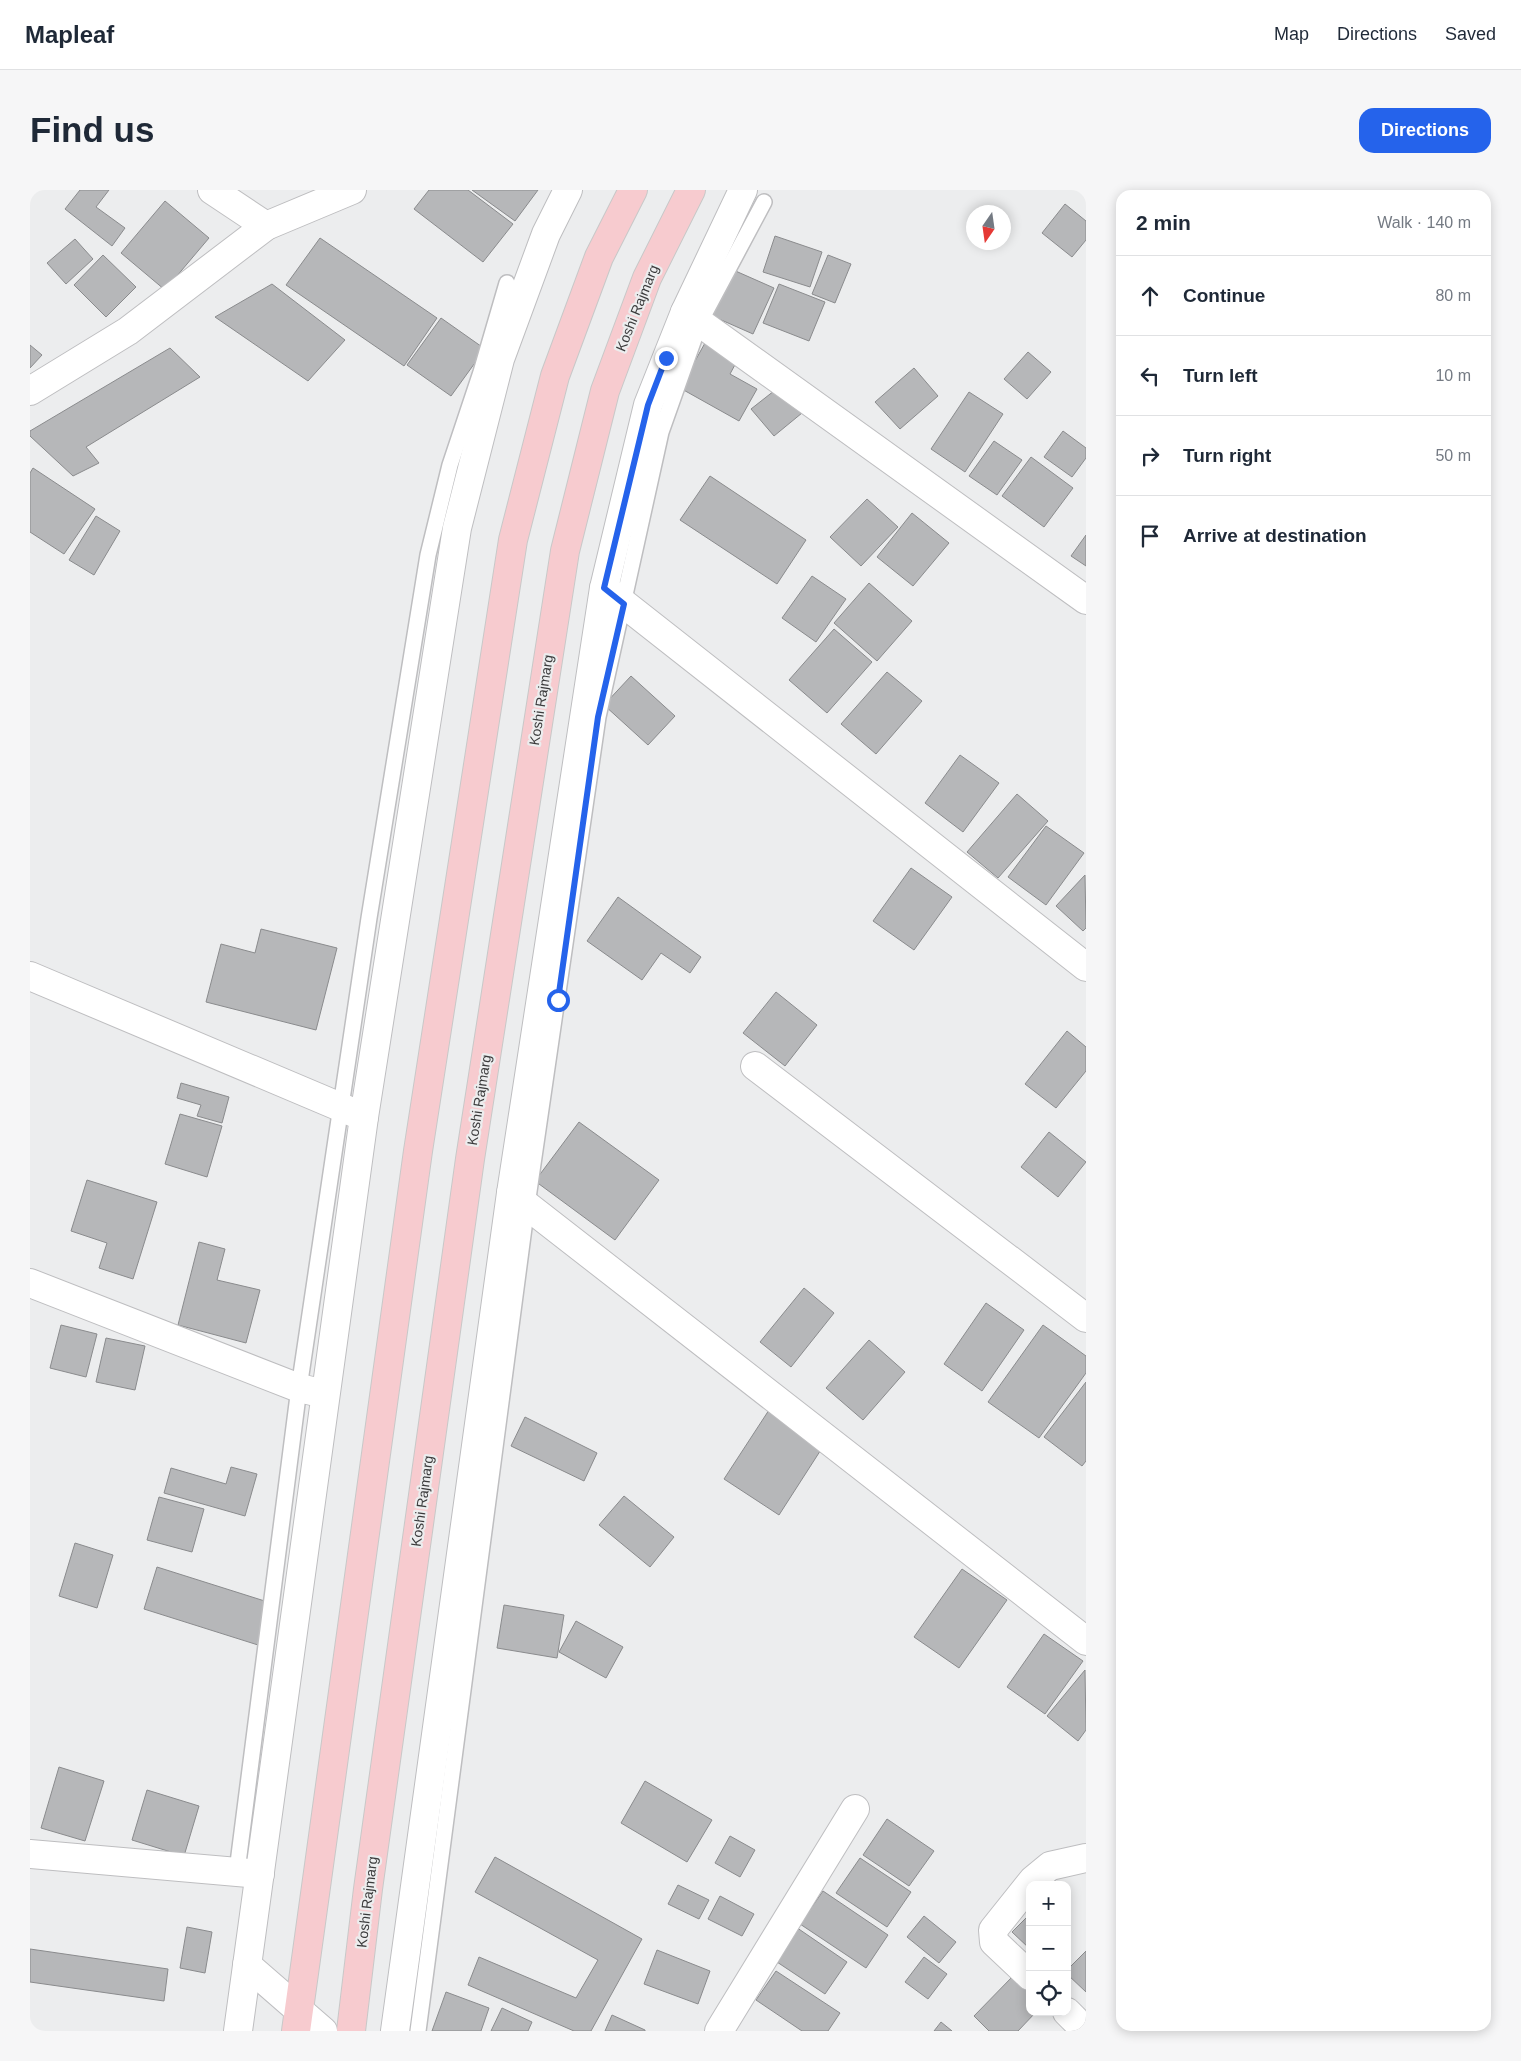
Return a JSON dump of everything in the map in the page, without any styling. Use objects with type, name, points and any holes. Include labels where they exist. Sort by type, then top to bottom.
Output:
[{"type":"main road","points":[[297,2021],[418,1151],[513,540],[555,376],[599,257],[633,190]]},
{"type":"main road","name":"Koshi Rajmarg","points":[[351,2031],[368,1889],[470,1159],[565,550],[605,391],[647,278],[691,190]]},
{"type":"street","points":[[212,190],[266,226]]},
{"type":"street","points":[[30,391],[128,331],[266,226],[352,190]]},
{"type":"street","points":[[238,2031],[247,1965],[248,1872],[326,1394],[352,1112],[457,528],[500,359],[546,234],[568,190]]},
{"type":"street","points":[[395,2031],[519,1199],[614,596],[648,405],[753,196]]},
{"type":"street","points":[[692,317],[1086,600]]},
{"type":"street","points":[[614,596],[1086,967]]},
{"type":"street","points":[[30,976],[352,1112]]},
{"type":"street","points":[[755,1066],[1086,1318]]},
{"type":"street","points":[[519,1199],[1086,1641]]},
{"type":"street","points":[[30,1283],[299,1388],[326,1394]]},
{"type":"street","points":[[719,2031],[855,1809]]},
{"type":"street","points":[[30,1854],[248,1872]]},
{"type":"street","points":[[1026,1972],[994,1942],[994,1930],[1032,1880],[1050,1866],[1086,1858]]},
{"type":"street","points":[[247,1965],[297,2021],[323,2031]]},
{"type":"street","points":[[1071,2016],[1086,2031]]},
{"type":"lane","points":[[248,1872],[299,1388],[352,1112],[368,918],[428,555],[450,465],[508,283]]},
{"type":"lane","points":[[418,2031],[519,1199]]},
{"type":"building","points":[[80,190],[109,190],[96,207],[125,228],[112,246],[65,209]]},
{"type":"building","points":[[429,190],[468,190],[513,224],[483,262],[414,209]]},
{"type":"building","points":[[472,190],[538,190],[515,221]]},
{"type":"building","points":[[165,201],[209,238],[165,290],[121,253]]},
{"type":"building","points":[[1065,204],[1086,221],[1086,240],[1072,257],[1042,233]]},
{"type":"building","points":[[775,236],[822,252],[810,287],[763,272]]},
{"type":"building","points":[[320,238],[437,318],[404,366],[286,285]]},
{"type":"building","points":[[75,239],[93,259],[66,284],[47,263]]},
{"type":"building","points":[[103,255],[136,287],[106,317],[74,285]]},
{"type":"building","points":[[828,255],[851,264],[835,303],[812,294]]},
{"type":"building","points":[[731,269],[774,288],[753,334],[710,315]]},
{"type":"building","points":[[272,284],[345,340],[308,381],[215,317]]},
{"type":"building","points":[[779,284],[825,302],[809,341],[763,323]]},
{"type":"building","points":[[441,318],[485,349],[451,396],[407,365]]},
{"type":"building","points":[[705,343],[737,361],[730,374],[757,389],[739,421],[680,388]]},
{"type":"building","points":[[30,345],[42,355],[30,368]]},
{"type":"building","points":[[170,348],[200,377],[86,447],[99,463],[73,476],[30,436],[30,431]]},
{"type":"building","points":[[1028,352],[1051,372],[1027,399],[1004,379]]},
{"type":"building","points":[[914,368],[938,396],[900,429],[875,402]]},
{"type":"building","points":[[779,387],[802,413],[774,436],[751,409]]},
{"type":"building","points":[[969,392],[1003,414],[965,472],[931,449]]},
{"type":"building","points":[[1063,431],[1086,448],[1086,458],[1072,477],[1044,457]]},
{"type":"building","points":[[994,441],[1022,460],[997,495],[969,476]]},
{"type":"building","points":[[1031,457],[1073,488],[1044,527],[1002,496]]},
{"type":"building","points":[[33,468],[95,509],[64,554],[30,532],[30,473]]},
{"type":"building","points":[[710,476],[806,540],[777,584],[680,520]]},
{"type":"building","points":[[867,499],[898,527],[861,566],[830,537]]},
{"type":"building","points":[[912,513],[949,543],[913,586],[877,557]]},
{"type":"building","points":[[96,516],[120,531],[94,575],[69,560]]},
{"type":"building","points":[[1086,535],[1086,566],[1071,556]]},
{"type":"building","points":[[812,576],[846,599],[816,642],[782,618]]},
{"type":"building","points":[[869,583],[912,621],[877,661],[834,623]]},
{"type":"building","points":[[834,629],[872,662],[827,713],[789,680]]},
{"type":"building","points":[[887,672],[922,701],[876,754],[841,724]]},
{"type":"building","points":[[631,676],[675,716],[648,745],[604,705]]},
{"type":"building","points":[[960,755],[999,783],[963,832],[925,803]]},
{"type":"building","points":[[1017,794],[1048,821],[998,878],[967,852]]},
{"type":"building","points":[[1046,826],[1084,853],[1046,905],[1008,877]]},
{"type":"building","points":[[911,868],[952,897],[914,950],[873,921]]},
{"type":"building","points":[[1085,875],[1086,928],[1083,931],[1056,906]]},
{"type":"building","points":[[618,897],[701,957],[690,973],[661,953],[642,980],[587,941]]},
{"type":"building","points":[[261,929],[337,948],[316,1030],[206,1002],[221,944],[255,953]]},
{"type":"building","points":[[776,992],[817,1025],[785,1066],[743,1033]]},
{"type":"building","points":[[1067,1031],[1086,1047],[1086,1071],[1056,1108],[1025,1084]]},
{"type":"building","points":[[181,1083],[229,1097],[222,1123],[197,1116],[201,1105],[177,1098]]},
{"type":"building","points":[[180,1114],[222,1126],[207,1177],[165,1164]]},
{"type":"building","points":[[579,1122],[659,1180],[615,1240],[535,1181]]},
{"type":"building","points":[[1049,1132],[1086,1162],[1058,1197],[1021,1167]]},
{"type":"building","points":[[87,1180],[157,1202],[133,1279],[99,1268],[107,1243],[71,1231]]},
{"type":"building","points":[[199,1242],[225,1249],[217,1280],[260,1290],[246,1343],[178,1325]]},
{"type":"building","points":[[804,1288],[834,1313],[791,1367],[760,1342]]},
{"type":"building","points":[[986,1303],[1024,1330],[982,1391],[944,1364]]},
{"type":"building","points":[[61,1325],[97,1334],[86,1377],[50,1368]]},
{"type":"building","points":[[1043,1325],[1086,1356],[1086,1373],[1039,1438],[988,1402]]},
{"type":"building","points":[[106,1338],[145,1346],[135,1390],[96,1382]]},
{"type":"building","points":[[869,1340],[905,1372],[863,1420],[826,1388]]},
{"type":"building","points":[[1086,1382],[1086,1461],[1082,1466],[1044,1437]]},
{"type":"building","points":[[769,1410],[824,1445],[779,1515],[724,1479]]},
{"type":"building","points":[[525,1417],[597,1453],[584,1481],[511,1446]]},
{"type":"building","points":[[231,1467],[257,1474],[245,1516],[164,1493],[171,1468],[226,1484]]},
{"type":"building","points":[[624,1496],[674,1537],[650,1567],[599,1525]]},
{"type":"building","points":[[159,1497],[204,1509],[192,1552],[147,1540]]},
{"type":"building","points":[[75,1543],[113,1555],[97,1608],[59,1596]]},
{"type":"building","points":[[157,1567],[271,1603],[258,1645],[144,1609]]},
{"type":"building","points":[[962,1569],[1007,1600],[959,1668],[914,1637]]},
{"type":"building","points":[[504,1605],[564,1615],[557,1658],[497,1648]]},
{"type":"building","points":[[576,1621],[623,1647],[606,1678],[559,1652]]},
{"type":"building","points":[[1044,1634],[1083,1661],[1045,1714],[1007,1687]]},
{"type":"building","points":[[1085,1670],[1086,1730],[1078,1741],[1047,1716]]},
{"type":"building","points":[[59,1767],[104,1781],[85,1841],[41,1828]]},
{"type":"building","points":[[645,1781],[712,1820],[687,1862],[621,1823]]},
{"type":"building","points":[[147,1790],[199,1806],[184,1856],[132,1840]]},
{"type":"building","points":[[887,1819],[934,1851],[909,1886],[863,1855]]},
{"type":"building","points":[[730,1836],[755,1850],[740,1877],[715,1863]]},
{"type":"building","points":[[495,1857],[642,1939],[591,2031],[574,2031],[468,1985],[479,1957],[576,1998],[598,1960],[475,1892]]},
{"type":"building","points":[[860,1858],[911,1892],[887,1927],[836,1893]]},
{"type":"building","points":[[678,1885],[709,1900],[699,1919],[668,1904]]},
{"type":"building","points":[[823,1891],[888,1935],[866,1968],[800,1924]]},
{"type":"building","points":[[720,1896],[754,1914],[742,1936],[708,1919]]},
{"type":"building","points":[[924,1916],[956,1942],[939,1963],[907,1937]]},
{"type":"building","points":[[1026,1918],[1026,1945],[1012,1932]]},
{"type":"building","points":[[790,1923],[847,1962],[825,1994],[768,1956]]},
{"type":"building","points":[[187,1927],[212,1932],[205,1973],[180,1968]]},
{"type":"building","points":[[30,1949],[168,1969],[164,2001],[30,1982]]},
{"type":"building","points":[[657,1950],[710,1971],[698,2004],[644,1984]]},
{"type":"building","points":[[1086,1951],[1086,1992],[1071,1978],[1071,1966]]},
{"type":"building","points":[[924,1957],[947,1974],[928,1999],[905,1982]]},
{"type":"building","points":[[776,1971],[840,2013],[828,2031],[802,2031],[756,2000]]},
{"type":"building","points":[[1013,1976],[1026,1988],[1026,2016],[1032,2016],[1018,2031],[989,2031],[974,2016]]},
{"type":"building","points":[[446,1992],[489,2008],[481,2031],[432,2031]]},
{"type":"building","points":[[502,2008],[532,2022],[528,2031],[491,2031]]},
{"type":"building","points":[[612,2015],[645,2030],[645,2031],[605,2031]]},
{"type":"building","points":[[941,2022],[952,2031],[934,2031]]},
{"type":"route","points":[[558,1000],[598,717],[624,604],[604,588],[648,405],[666,358]]}]
